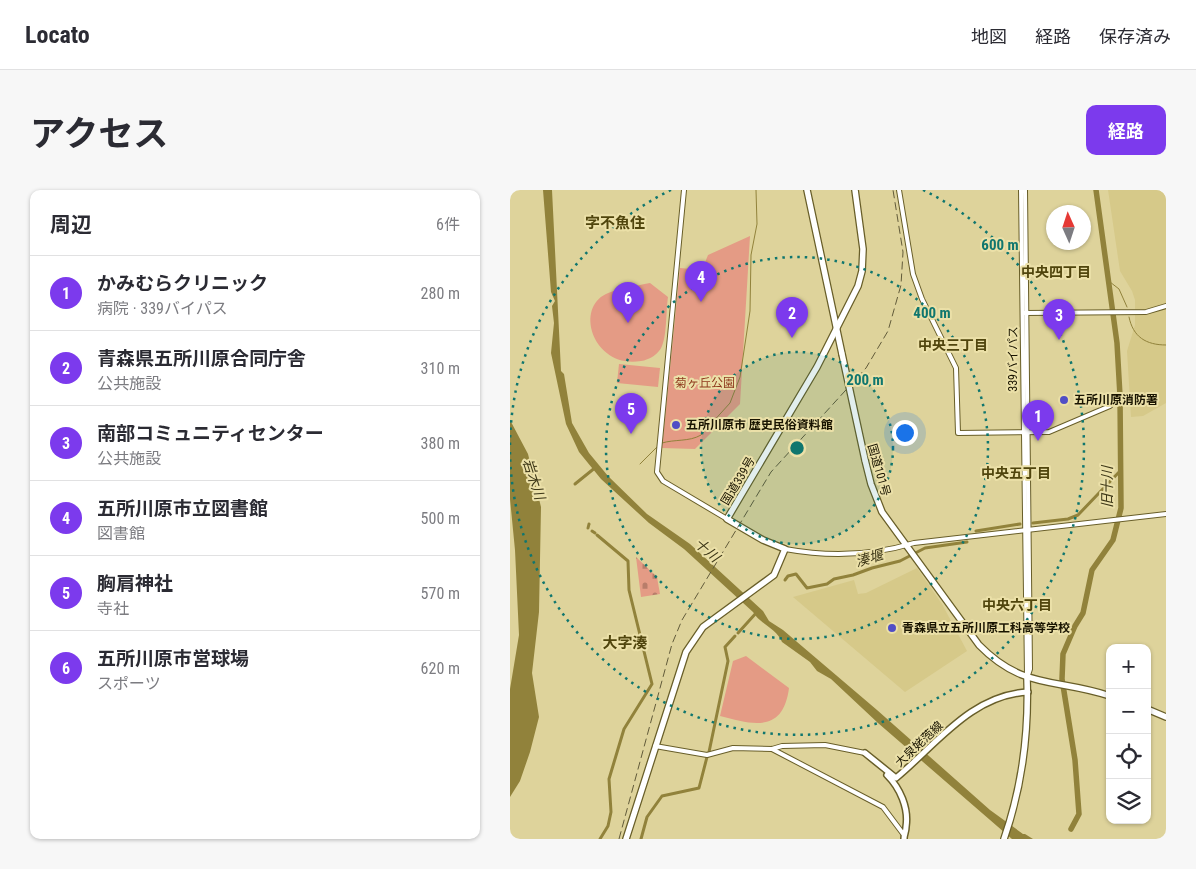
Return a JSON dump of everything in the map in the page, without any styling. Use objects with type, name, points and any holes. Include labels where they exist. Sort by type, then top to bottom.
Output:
[{"type":"highway","name":"国道101号","points":[[807,190],[865,460],[877,501],[910,552],[979,645],[1004,667],[1027,678],[1106,695]]},
{"type":"highway","name":"国道339号","points":[[785,549],[755,536],[727,519],[837,330],[855,295],[862,270],[863,249],[855,190]]},
{"type":"highway","points":[[626,839],[686,652],[698,632],[717,616],[763,584],[778,569],[785,549]]},
{"type":"highway","points":[[1004,839],[1016,797],[1024,754],[1028,692],[1027,678]]},
{"type":"highway","points":[[1151,711],[1165,716]]},
{"type":"main road","name":"大泉姥萢線","points":[[865,753],[896,778],[969,712],[1014,693],[1028,692]]},
{"type":"main road","name":"大泉姥萢線","points":[[865,753],[900,790],[906,820],[904,837]]},
{"type":"street","points":[[684,190],[658,444],[658,476],[727,519]]},
{"type":"street","points":[[899,190],[913,274],[922,299],[956,368],[958,434],[1049,432],[1110,406]]},
{"type":"street","name":"339バイパス","points":[[1021,190],[1027,530],[1027,678]]},
{"type":"street","points":[[1025,190],[1024,313],[1134,312],[1154,311],[1166,306]]},
{"type":"street","points":[[785,549],[811,554],[846,555],[906,545],[1166,514]]},
{"type":"street","points":[[655,746],[707,755],[733,748],[772,749],[782,746],[825,745],[865,753]]},
{"type":"street","points":[[772,749],[884,806],[904,837]]},
{"type":"shaded area","points":[[1108,190],[1166,190],[1166,403],[1143,416],[1131,417],[1127,351],[1135,325],[1135,300],[1120,271]]},
{"type":"shaded area","name":"青森県立五所川原工科高等学校","points":[[917,568],[942,604],[967,651],[905,692],[793,597],[854,580],[858,594],[866,593]]},
{"type":"green space","name":"菊ヶ丘公園","points":[[750,236],[740,404],[695,449],[662,448],[680,268],[702,270],[708,255]]},
{"type":"green space","points":[[650,283],[668,297],[665,336],[661,349],[653,356],[641,361],[625,361],[611,356],[601,347],[594,336],[591,312],[596,302],[611,292]]},
{"type":"green space","points":[[619,364],[660,368],[658,387],[617,383]]},
{"type":"green space","points":[[636,557],[657,577],[660,594],[641,597]]},
{"type":"green space","points":[[746,656],[789,688],[786,702],[780,713],[773,719],[765,722],[744,722],[720,716],[733,661]]},
{"type":"water","name":"十川","points":[[543,190],[552,190],[561,371],[564,374],[572,423],[589,453],[608,476],[647,514],[690,544],[763,611],[769,621],[783,630],[877,710],[990,810],[1033,839],[1012,839],[878,723],[831,679],[817,671],[810,662],[782,642],[780,637],[684,549],[649,523],[601,479],[579,452],[566,424],[551,353],[554,323],[552,306],[555,301],[551,292]]},
{"type":"water","name":"岩木川","points":[[510,420],[528,454],[541,507],[539,612],[532,673],[539,717],[520,781],[510,797],[510,689],[519,635],[515,550],[510,499]]},
{"type":"waterway","points":[[662,443],[692,439],[701,435],[730,403],[740,377],[750,311],[751,255],[757,224],[756,190]]},
{"type":"waterway","name":"旧十川","points":[[1071,829],[1079,814],[1075,760],[1062,679],[1063,654],[1083,613],[1092,570],[1113,540],[1121,508],[1120,396],[1117,343],[1096,190]]},
{"type":"waterway","points":[[1110,282],[1119,289],[1127,307]]},
{"type":"waterway","points":[[1129,317],[1137,335],[1152,343],[1166,345]]},
{"type":"waterway","points":[[640,464],[659,445]]},
{"type":"waterway","points":[[575,484],[596,467]]},
{"type":"waterway","name":"湊堰","points":[[1033,523],[1068,519],[1078,515],[1121,470]]},
{"type":"waterway","points":[[588,528],[589,524]]},
{"type":"waterway","name":"湊堰","points":[[976,531],[1020,524]]},
{"type":"waterway","points":[[597,535],[628,561],[629,590],[652,684],[624,729],[609,779],[611,812],[608,826],[600,839]]},
{"type":"waterway","name":"湊堰","points":[[785,580],[788,576],[796,574],[807,588],[827,584],[834,579],[900,561],[925,548],[967,542]]},
{"type":"waterway","points":[[738,633],[757,612]]},
{"type":"waterway","points":[[709,752],[728,661],[725,647],[735,636]]},
{"type":"waterway","points":[[641,839],[647,817],[662,796],[699,788],[707,757]]},
{"type":"railway","points":[[619,839],[672,644],[682,620],[771,472],[866,368],[888,331],[901,285],[903,252],[893,190]]},
{"type":"place","name":"五所川原市立図書館","points":[[701,302]]},
{"type":"place","name":"五所川原市営球場","points":[[628,323]]},
{"type":"place","name":"青森県五所川原合同庁舎","points":[[792,338]]},
{"type":"place","name":"南部コミュニティセンター","points":[[1059,340]]},
{"type":"place","name":"五所川原消防署","points":[[1064,400]]},
{"type":"place","name":"五所川原市 歴史民俗資料館","points":[[676,425]]},
{"type":"place","name":"胸肩神社","points":[[631,434]]},
{"type":"place","name":"かみむらクリニック","points":[[1038,441]]},
{"type":"place","name":"青森県立五所川原工科高等学校","points":[[892,628]]},
{"type":"district","name":"字不魚住","points":[[615,223]]},
{"type":"district","name":"中央四丁目","points":[[1056,272]]},
{"type":"district","name":"中央三丁目","points":[[953,345]]},
{"type":"district","name":"中央五丁目","points":[[1016,473]]},
{"type":"district","name":"中央六丁目","points":[[1017,605]]},
{"type":"district","name":"大字湊","points":[[625,643]]}]
